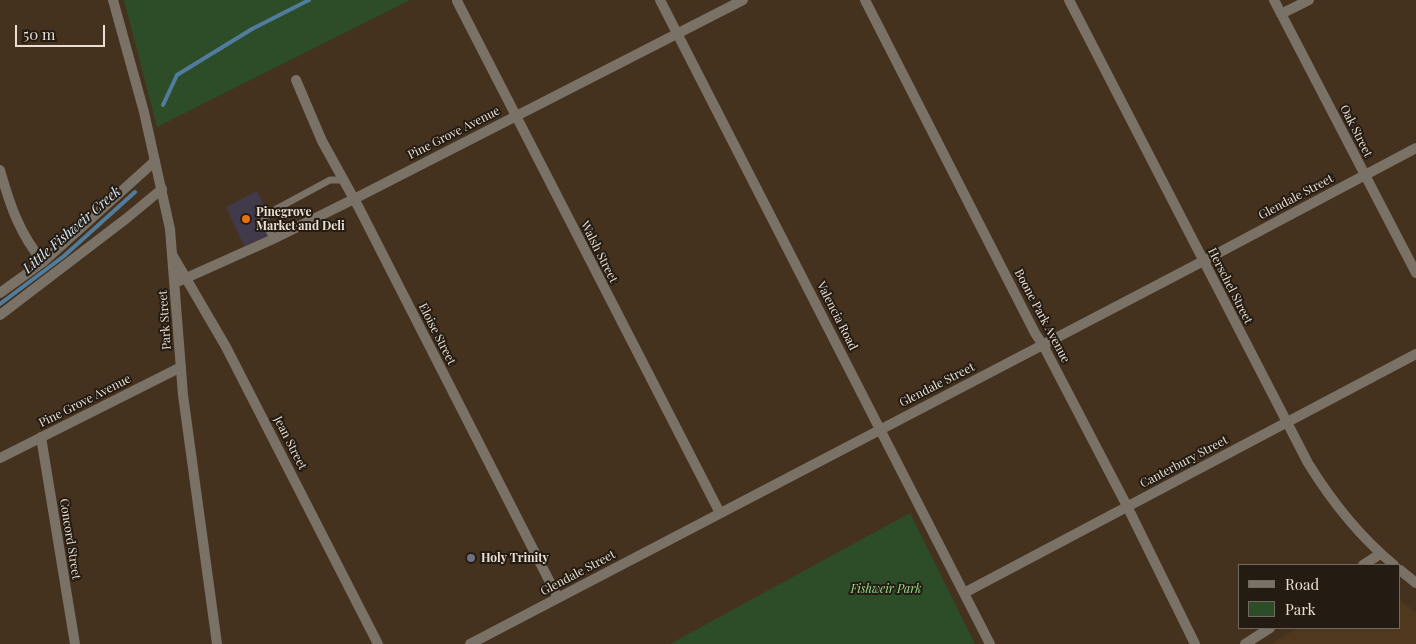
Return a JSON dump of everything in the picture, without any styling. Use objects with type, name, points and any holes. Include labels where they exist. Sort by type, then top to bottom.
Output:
[{"type":"street","name":"Park Street","points":[[113,0],[144,112],[170,229],[181,367],[205,567],[217,644]]},
{"type":"street","name":"Valencia Road","points":[[660,0],[990,644]]},
{"type":"street","name":"Pine Grove Avenue","points":[[175,283],[273,239],[354,199],[743,0]]},
{"type":"street","name":"Boone Park Avenue","points":[[865,0],[1035,334],[1043,345],[1127,506],[1195,644]]},
{"type":"street","name":"Herschel Street","points":[[1069,0],[1286,423],[1325,492],[1354,528],[1393,564]]},
{"type":"street","name":"Oak Street","points":[[1274,0],[1416,273]]},
{"type":"street","points":[[1281,14],[1309,0]]},
{"type":"street","name":"Walsh Street","points":[[457,1],[720,513]]},
{"type":"street","name":"Eloise Street","points":[[296,80],[322,141],[354,199],[558,598]]},
{"type":"street","name":"Glendale Street","points":[[470,644],[1204,261],[1416,148]]},
{"type":"street","points":[[0,293],[43,262],[155,161]]},
{"type":"street","points":[[0,170],[11,210],[23,234],[43,262]]},
{"type":"street","points":[[0,315],[127,218],[162,188]]},
{"type":"street","name":"Jean Street","points":[[173,256],[226,347],[378,644]]},
{"type":"street","name":"Canterbury Street","points":[[964,593],[1416,354]]},
{"type":"street","name":"Pine Grove Avenue","points":[[0,458],[181,367]]},
{"type":"street","name":"Concord Street","points":[[41,437],[75,644]]},
{"type":"street","points":[[1365,564],[1380,554]]},
{"type":"street","points":[[1401,571],[1416,583]]},
{"type":"street","points":[[1245,644],[1257,641],[1269,629]]},
{"type":"lane","points":[[273,239],[264,219],[267,214],[330,180],[344,180]]},
{"type":"shaded area","points":[[257,191],[276,232],[244,246],[226,207]]},
{"type":"shaded area","points":[[1401,601],[1416,612],[1416,644],[1272,644],[1295,629],[1401,629]]},
{"type":"green space","points":[[124,0],[410,0],[157,127]]},
{"type":"green space","name":"Fishweir Park","points":[[910,513],[975,644],[670,644]]},
{"type":"waterway","name":"Little Fishweir Creek","points":[[163,105],[177,75],[252,29],[309,0]]},
{"type":"waterway","name":"Little Fishweir Creek","points":[[0,304],[64,256],[135,192]]},
{"type":"place","name":"Pinegrove Market and Deli","points":[[246,219]]},
{"type":"place","name":"Holy Trinity","points":[[471,558]]}]
